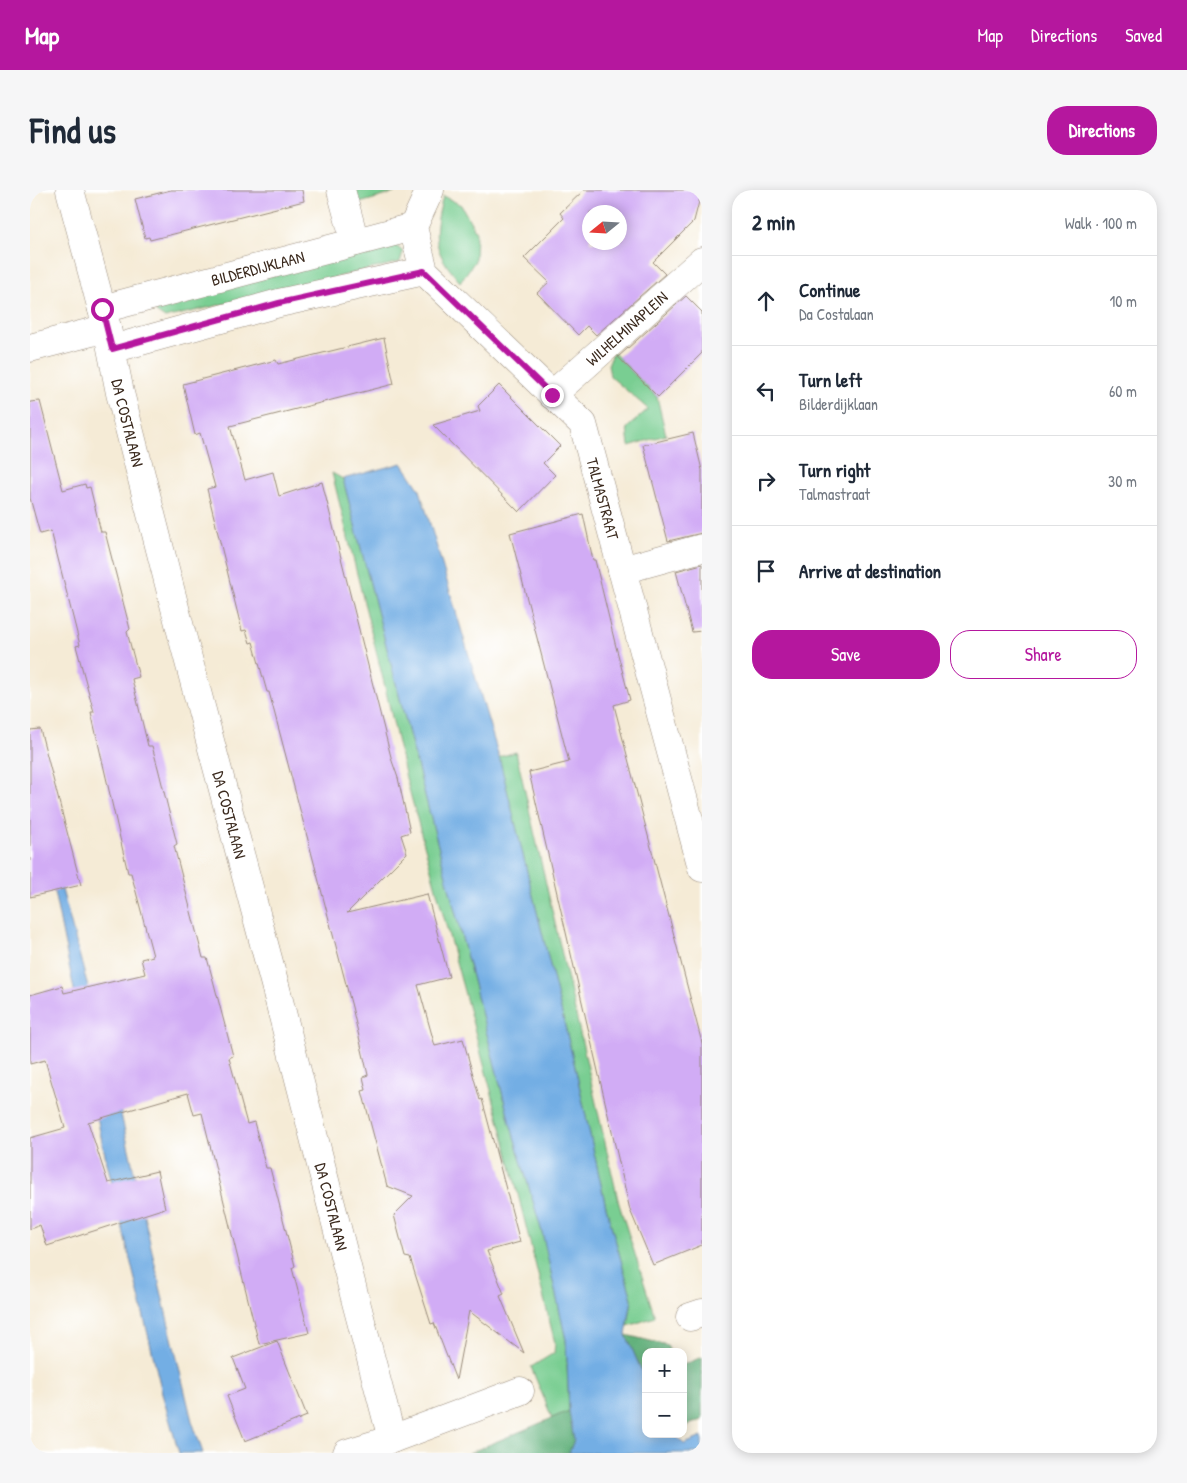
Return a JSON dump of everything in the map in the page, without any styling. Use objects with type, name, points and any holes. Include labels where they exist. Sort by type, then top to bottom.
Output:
[{"type":"street","name":"DA COSTALAAN","points":[[70,190],[107,329],[120,393],[181,633],[276,985],[392,1439]]},
{"type":"street","points":[[341,190],[355,242]]},
{"type":"street","points":[[424,271],[412,226],[430,190]]},
{"type":"street","name":"BILDERDIJKLAAN","points":[[107,329],[355,242],[412,226]]},
{"type":"street","name":"WILHELMINAPLEIN","points":[[552,395],[702,261]]},
{"type":"street","name":"BILDERDIJKLAAN","points":[[30,348],[107,329],[279,303],[424,271]]},
{"type":"street","name":"TALMASTRAAT","points":[[424,271],[582,424],[702,868]]},
{"type":"street","points":[[622,570],[702,548]]},
{"type":"street","points":[[347,1453],[392,1439],[520,1391]]},
{"type":"green space","points":[[349,190],[395,190],[394,193],[353,205]]},
{"type":"green space","points":[[443,196],[461,205],[476,232],[475,261],[460,282],[444,260],[437,242],[437,222]]},
{"type":"green space","points":[[394,244],[403,252],[400,262],[165,318],[156,312],[160,304]]},
{"type":"green space","points":[[613,352],[657,397],[666,435],[629,446],[627,428],[648,409],[610,376],[608,365]]},
{"type":"green space","points":[[332,473],[343,479],[510,1123],[542,1232],[566,1340],[569,1411],[552,1418],[531,1367],[554,1353],[555,1343],[505,1142],[406,778]]},
{"type":"green space","points":[[516,752],[619,1204],[655,1317],[628,1326],[632,1299],[606,1207],[576,1071],[499,757]]},
{"type":"green space","points":[[626,1335],[667,1345],[668,1348],[642,1348],[642,1372]]},
{"type":"green space","points":[[702,1357],[702,1420],[687,1426],[687,1393],[687,1363]]},
{"type":"green space","points":[[569,1411],[574,1440],[569,1453],[469,1453]]},
{"type":"water","points":[[402,463],[420,490],[499,757],[576,1071],[606,1207],[632,1299],[626,1335],[642,1372],[642,1438],[678,1438],[684,1444],[702,1437],[702,1453],[569,1453],[574,1440],[569,1411],[566,1340],[542,1232],[510,1123],[343,479]]},
{"type":"water","points":[[37,796],[116,1092],[192,1421],[203,1453],[179,1453],[163,1397],[102,1142],[78,1009],[43,838]]},
{"type":"building","points":[[171,190],[302,190],[304,201],[150,240],[149,237],[145,238],[135,199]]},
{"type":"building","points":[[584,190],[702,190],[694,221],[653,262],[665,274],[596,335],[587,326],[578,335],[537,293],[549,282],[524,258],[564,218],[560,213]]},
{"type":"building","points":[[686,296],[702,312],[702,353],[658,397],[618,357]]},
{"type":"building","points":[[384,338],[394,384],[230,426],[245,480],[273,472],[279,496],[322,482],[392,761],[398,778],[410,832],[401,835],[407,853],[347,913],[427,894],[449,977],[418,985],[435,1046],[463,1039],[480,1100],[482,1099],[520,1242],[487,1251],[504,1294],[500,1296],[524,1353],[469,1311],[456,1380],[434,1323],[431,1324],[410,1258],[405,1257],[394,1215],[413,1196],[387,1186],[362,1091],[366,1090],[363,1077],[368,1075],[352,1007],[269,692],[267,692],[253,642],[250,643],[246,630],[242,631],[207,489],[215,487],[200,433],[195,435],[183,384],[276,360],[278,364]]},
{"type":"building","points":[[499,385],[560,446],[543,463],[555,475],[519,512],[433,425],[480,411],[478,406]]},
{"type":"building","points":[[40,401],[63,490],[85,484],[86,488],[90,487],[101,532],[105,532],[130,629],[127,632],[139,677],[132,679],[148,746],[152,746],[158,768],[177,844],[174,846],[203,958],[207,958],[233,1056],[229,1058],[247,1124],[254,1122],[266,1168],[270,1168],[295,1266],[292,1268],[309,1333],[259,1344],[202,1113],[194,1115],[188,1093],[88,1122],[108,1183],[157,1171],[165,1208],[47,1246],[40,1225],[30,1229],[30,1138],[65,1128],[45,1060],[30,1064],[30,995],[62,986],[64,993],[145,974],[141,959],[153,956],[131,873],[128,873],[91,712],[94,712],[76,646],[80,645],[51,531],[40,534],[30,498],[30,402]]},
{"type":"building","points":[[693,433],[702,470],[702,533],[668,541],[643,445]]},
{"type":"building","points":[[583,514],[593,560],[595,560],[630,700],[614,705],[702,1043],[702,1245],[653,1265],[630,1210],[529,772],[569,762],[510,533]]},
{"type":"building","points":[[702,564],[702,631],[692,632],[676,571]]},
{"type":"building","points":[[40,729],[81,885],[30,897],[30,730]]},
{"type":"building","points":[[277,1341],[307,1416],[245,1441],[227,1396],[245,1389],[233,1358]]},
{"type":"route","points":[[102,309],[112,349],[279,303],[424,271],[552,395]]}]
